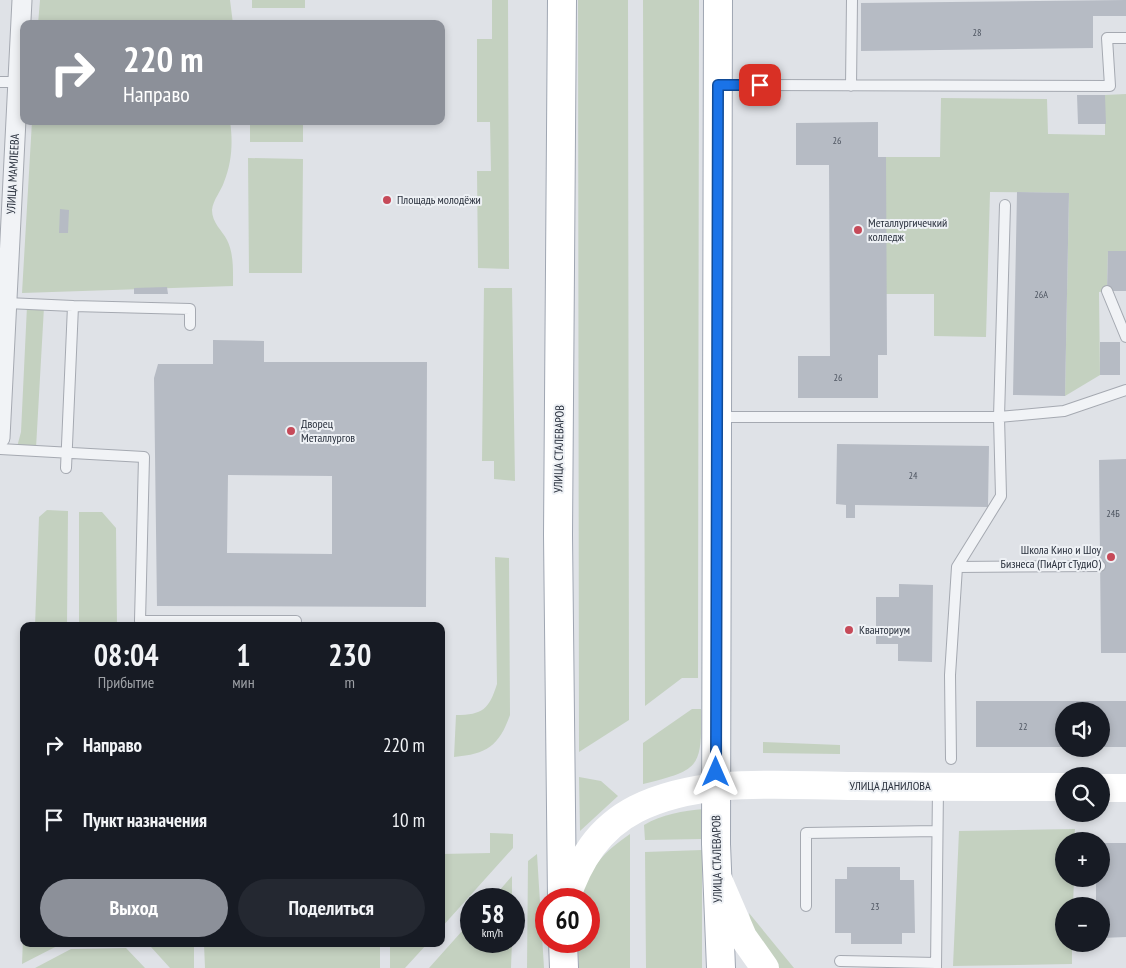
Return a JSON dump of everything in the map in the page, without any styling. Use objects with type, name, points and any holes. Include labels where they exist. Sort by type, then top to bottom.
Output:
[{"type":"main road","name":"УЛИЦА СТАЛЕВАРОВ","points":[[562,0],[558,545],[562,888]]},
{"type":"main road","name":"УЛИЦА СТАЛЕВАРОВ","points":[[718,0],[716,876],[721,968]]},
{"type":"main road","name":"УЛИЦА ДАНИЛОВА","points":[[570,888],[575,871],[586,852],[617,822],[635,810],[659,799],[687,792],[761,786],[1055,787]]},
{"type":"main road","points":[[1110,788],[1126,788]]},
{"type":"main road","points":[[716,876],[743,937],[764,968]]},
{"type":"main road","points":[[563,953],[564,968]]},
{"type":"street","name":"УЛИЦА МАМЛЕЕВА","points":[[0,438],[8,302],[9,82],[22,0]]},
{"type":"lane","points":[[851,86],[852,0]]},
{"type":"lane","points":[[718,85],[1110,86],[1108,38],[1126,38]]},
{"type":"lane","points":[[951,759],[950,675],[957,567],[1002,496],[999,417],[1004,205]]},
{"type":"lane","points":[[1107,291],[1126,337]]},
{"type":"lane","points":[[8,302],[190,309],[190,325]]},
{"type":"lane","points":[[66,468],[73,306]]},
{"type":"lane","points":[[718,416],[999,417],[1064,411],[1126,390]]},
{"type":"lane","points":[[0,450],[144,457],[140,621],[296,621]]},
{"type":"lane","points":[[957,567],[1100,566]]},
{"type":"lane","points":[[840,961],[936,965],[938,787]]},
{"type":"lane","points":[[806,906],[806,833],[937,831]]},
{"type":"green space","points":[[40,0],[230,0],[232,20],[38,20]]},
{"type":"green space","points":[[252,0],[305,0],[305,8],[252,8]]},
{"type":"green space","points":[[492,0],[508,0],[509,269],[478,268],[477,171],[491,171],[490,122],[477,122],[477,39],[492,39]]},
{"type":"green space","points":[[578,0],[628,0],[629,720],[579,752]]},
{"type":"green space","points":[[643,0],[699,0],[698,678],[682,678],[645,706]]},
{"type":"green space","points":[[1126,94],[1126,251],[1108,251],[1107,291],[1099,292],[1100,375],[1065,396],[1069,193],[990,192],[986,337],[934,336],[934,294],[886,294],[886,157],[940,157],[941,98],[1047,99],[1048,134],[1105,135],[1105,95]]},
{"type":"green space","points":[[32,125],[230,125],[232,144],[229,167],[214,203],[212,215],[227,240],[231,251],[233,286],[22,293]]},
{"type":"green space","points":[[250,125],[303,125],[303,142],[250,142]]},
{"type":"green space","points":[[248,158],[303,159],[302,273],[249,273]]},
{"type":"green space","points":[[484,288],[512,288],[515,481],[494,479],[494,461],[482,461]]},
{"type":"green space","points":[[27,306],[44,307],[36,448],[17,447],[21,432]]},
{"type":"green space","points":[[47,510],[68,511],[67,622],[35,622],[39,517]]},
{"type":"green space","points":[[79,512],[102,512],[116,528],[117,622],[79,622]]},
{"type":"green space","points":[[495,557],[509,558],[510,715],[501,734],[490,746],[475,754],[454,757],[456,715],[473,714],[484,709],[488,705],[497,684]]},
{"type":"green space","points":[[692,709],[701,709],[700,744],[694,763],[687,770],[676,775],[643,784],[643,743]]},
{"type":"green space","points":[[763,742],[840,745],[840,754],[763,753]]},
{"type":"green space","points":[[579,777],[601,781],[618,796],[580,831]]},
{"type":"green space","points":[[704,809],[702,839],[645,840],[644,825],[651,821],[673,814]]},
{"type":"green space","points":[[1075,829],[1075,832],[1055,832],[1055,887],[1074,887],[1073,897],[1055,897],[1055,952],[1072,952],[1072,964],[953,966],[959,831]]},
{"type":"green space","points":[[490,833],[513,834],[513,848],[477,888],[460,888],[460,907],[445,924],[445,854],[490,853]]},
{"type":"green space","points":[[630,834],[630,968],[579,968],[578,953],[600,953],[600,888],[584,888],[593,869],[613,847]]},
{"type":"green space","points":[[702,850],[702,968],[646,968],[645,852]]},
{"type":"green space","points":[[537,854],[539,888],[535,888],[535,953],[543,953],[544,968],[527,968],[528,861]]},
{"type":"green space","points":[[512,876],[512,888],[502,888]]},
{"type":"green space","points":[[749,913],[794,968],[778,968],[751,926]]},
{"type":"green space","points":[[460,933],[460,953],[512,953],[511,968],[429,968]]},
{"type":"green space","points":[[23,947],[55,947],[22,964]]},
{"type":"green space","points":[[151,947],[194,947],[194,968],[170,968]]},
{"type":"green space","points":[[204,947],[380,947],[380,968],[205,968]]},
{"type":"green space","points":[[390,947],[424,947],[405,968],[390,968]]},
{"type":"green space","points":[[126,948],[145,968],[35,968],[71,949]]},
{"type":"building","points":[[1126,0],[1126,16],[1093,16],[1093,48],[861,51],[861,3]]},
{"type":"building","points":[[1077,95],[1105,95],[1106,124],[1078,124]]},
{"type":"building","name":"Металлургичечкий колледж","points":[[878,122],[878,157],[886,157],[887,355],[878,355],[878,398],[798,398],[798,356],[830,356],[829,165],[796,165],[796,123]]},
{"type":"building","points":[[1017,192],[1069,193],[1065,396],[1013,395]]},
{"type":"building","points":[[60,209],[69,210],[68,233],[59,233]]},
{"type":"building","points":[[1108,251],[1126,251],[1126,291],[1107,291]]},
{"type":"building","points":[[167,287],[168,294],[134,294],[134,288]]},
{"type":"building","name":"Дворец Металлургов","points":[[213,340],[264,341],[264,362],[427,362],[426,607],[157,606],[154,378],[158,364],[213,364]],"holes":[[[228,475],[332,476],[332,554],[227,553]]]},
{"type":"building","points":[[1100,342],[1120,342],[1120,375],[1100,375]]},
{"type":"building","points":[[837,444],[989,446],[988,507],[855,505],[855,518],[846,518],[846,505],[836,504]]},
{"type":"building","points":[[1126,459],[1126,653],[1101,653],[1099,460]]},
{"type":"building","points":[[899,584],[933,585],[932,662],[898,661],[898,644],[876,644],[876,597],[899,597]]},
{"type":"building","points":[[976,701],[1126,701],[1126,747],[1110,747],[1110,702],[1055,702],[1055,747],[976,747]]},
{"type":"building","points":[[1110,843],[1126,843],[1126,937],[1110,938],[1110,897],[1096,897],[1096,887],[1110,887]]},
{"type":"building","points":[[847,867],[900,867],[900,880],[914,880],[915,933],[902,933],[902,944],[851,944],[851,933],[835,933],[835,879],[847,879]]},
{"type":"place","name":"Площадь молодёжи","points":[[387,200]]},
{"type":"place","name":"Металлургичечкий колледж","points":[[858,230]]},
{"type":"place","name":"Дворец Металлургов","points":[[291,431]]},
{"type":"place","name":"Школа Кино и Шоу Бизнеса (ПиАрт сТудиО)","points":[[1111,557]]},
{"type":"place","name":"Кванториум","points":[[849,630]]},
{"type":"route","points":[[716,772],[718,85],[760,85]]}]
